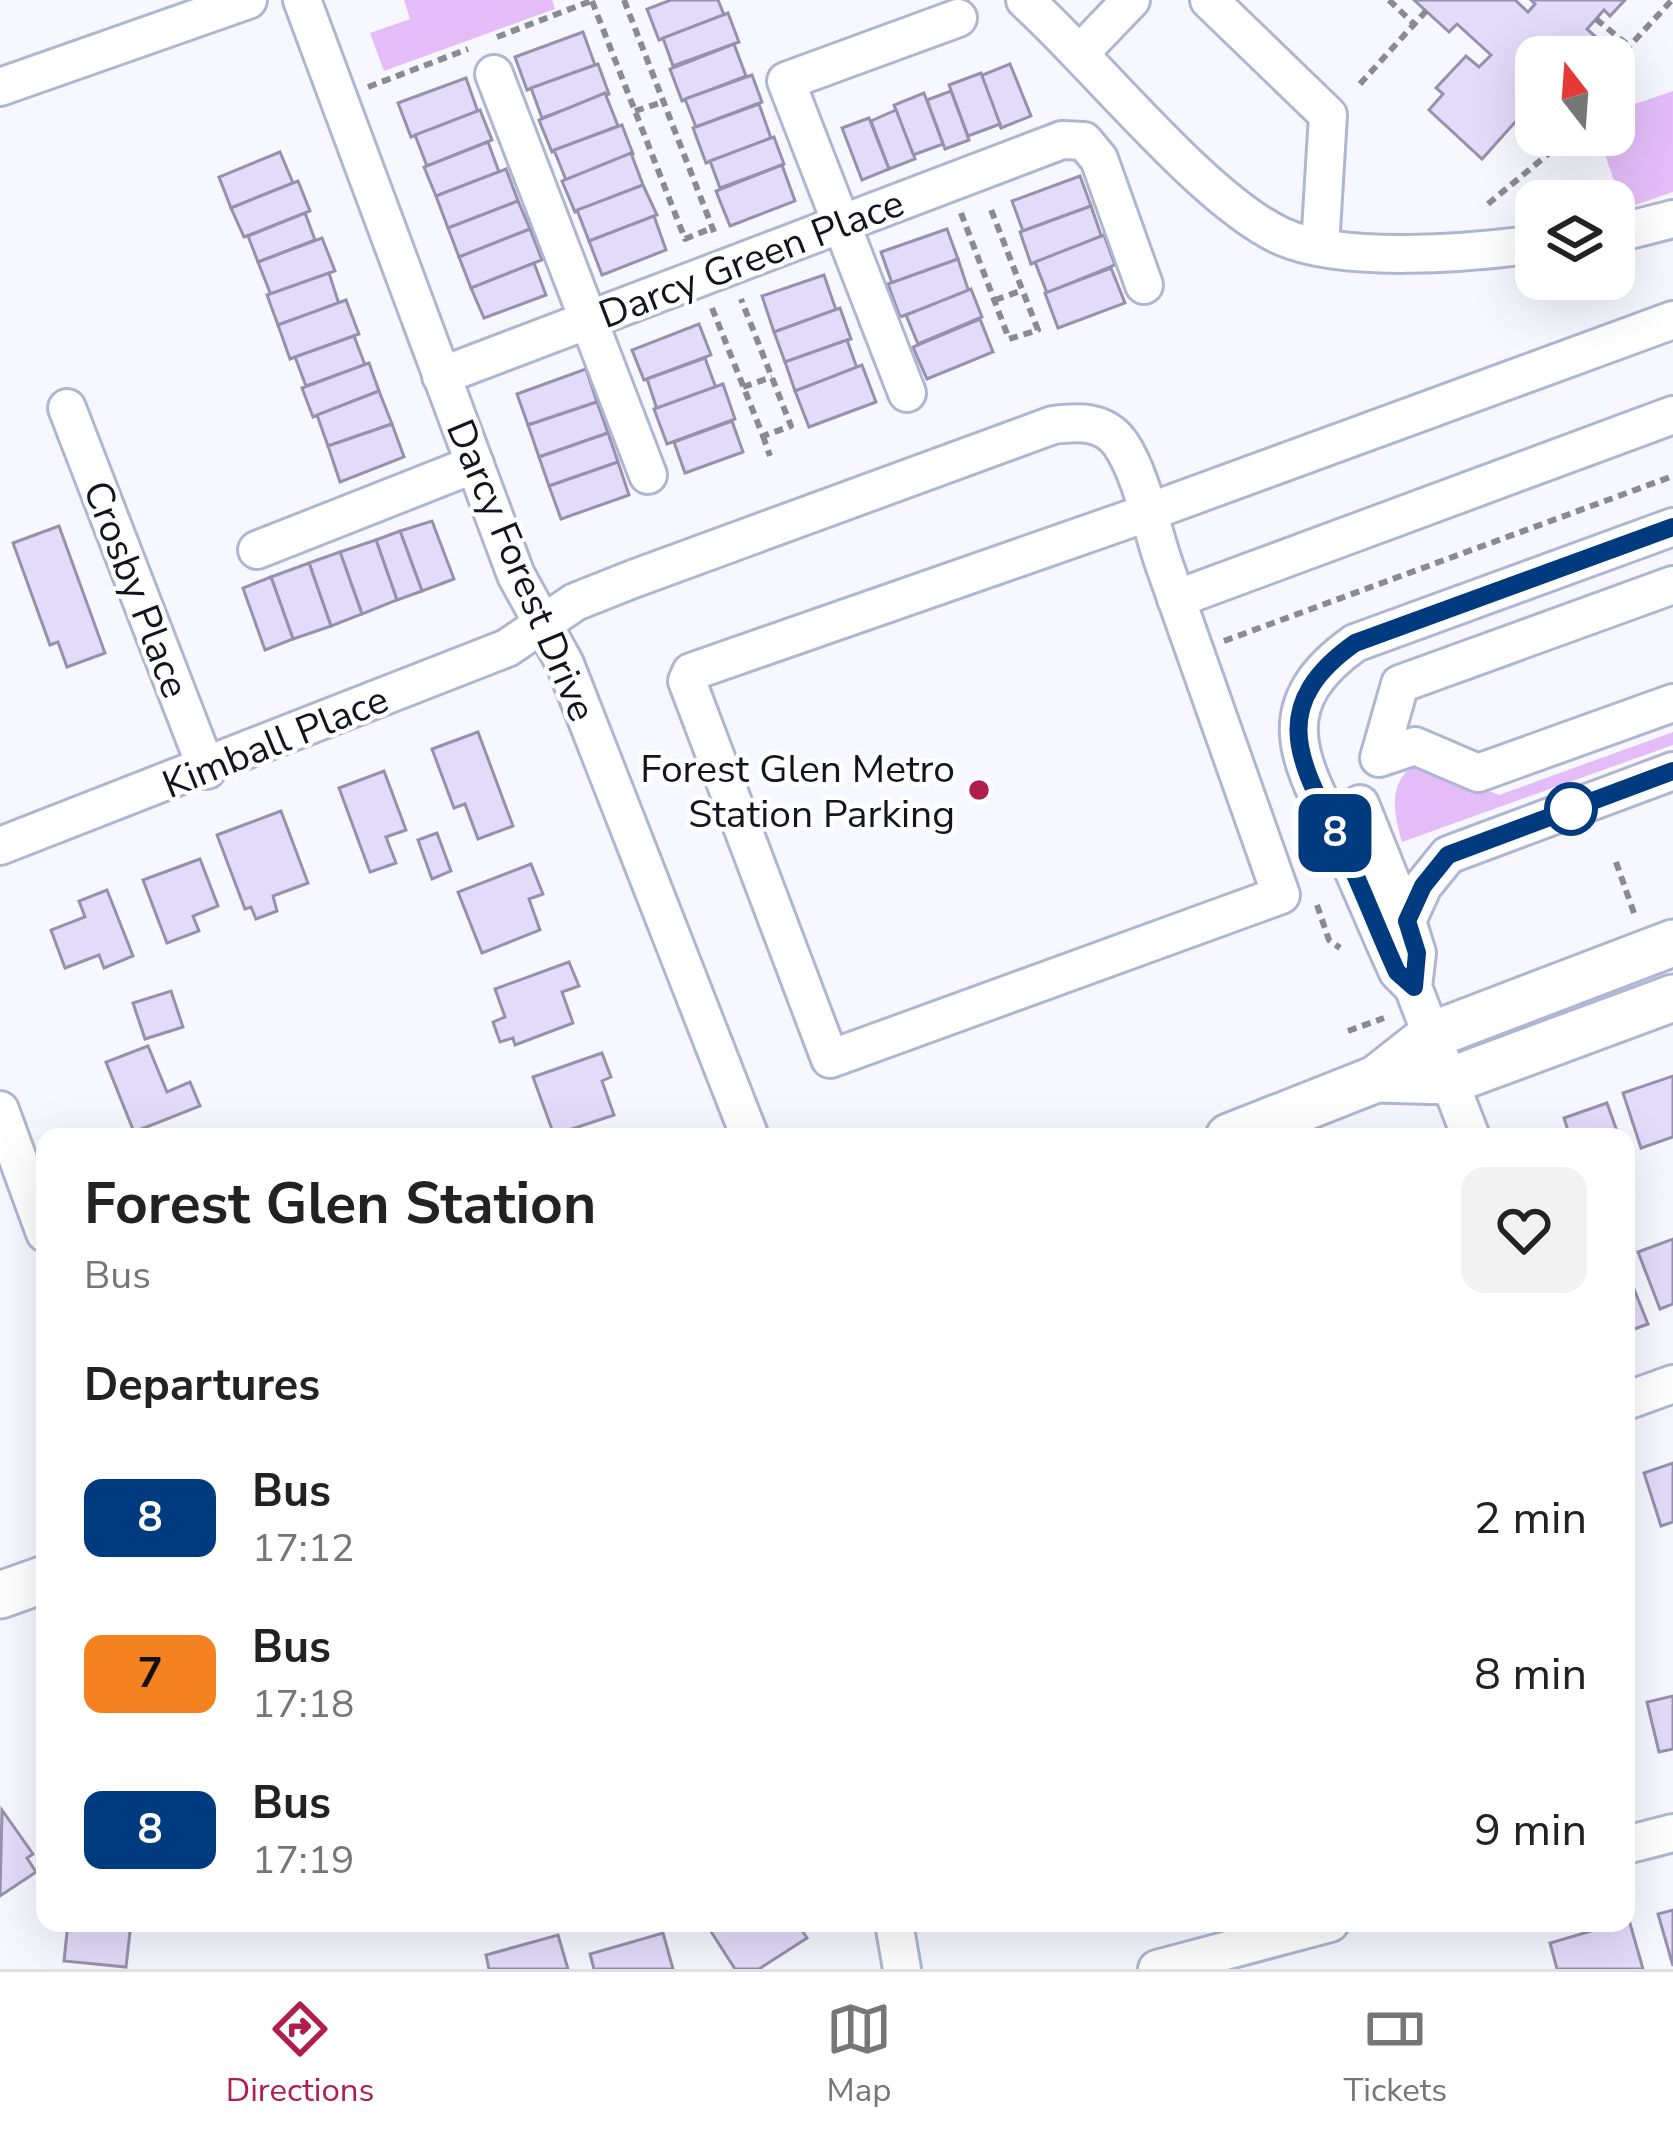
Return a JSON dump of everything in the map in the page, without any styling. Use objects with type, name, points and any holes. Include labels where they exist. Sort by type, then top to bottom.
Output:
[{"type":"main road","points":[[1252,1128],[1376,1079],[1432,1035],[1656,935]]},
{"type":"main road","points":[[1376,1079],[1449,1081],[1673,998]]},
{"type":"main road","points":[[0,1595],[36,1582]]},
{"type":"street","points":[[0,87],[248,0]]},
{"type":"street","name":"Darcy Forest Drive","points":[[302,0],[516,574],[565,664],[746,1128]]},
{"type":"street","points":[[1024,0],[1082,51],[1217,189],[1280,235],[1321,247],[1515,246]]},
{"type":"street","points":[[1082,51],[1131,0]]},
{"type":"street","points":[[1209,0],[1328,115],[1321,247]]},
{"type":"street","points":[[907,393],[786,81],[958,18]]},
{"type":"street","points":[[494,74],[592,318],[648,475]]},
{"type":"street","name":"Darcy Green Place","points":[[440,376],[1062,140],[1084,141],[1100,159],[1144,285]]},
{"type":"street","points":[[1635,228],[1673,219]]},
{"type":"street","points":[[1146,513],[1281,895],[830,1059],[687,676],[1673,320]]},
{"type":"street","name":"Crosby Place","points":[[67,408],[207,770]]},
{"type":"street","points":[[1176,598],[1673,415]]},
{"type":"street","name":"Kimball Place","points":[[0,846],[207,770],[507,648],[575,602],[1053,425],[1079,422],[1105,428],[1125,454],[1146,513]]},
{"type":"street","points":[[257,550],[475,464]]},
{"type":"street","points":[[1414,987],[1397,972],[1313,792],[1297,740],[1300,702],[1321,667],[1355,643],[1673,527]]},
{"type":"street","points":[[1348,859],[1360,805],[1400,684],[1673,585]]},
{"type":"street","points":[[1379,758],[1415,746],[1478,772],[1673,703]]},
{"type":"street","points":[[1407,921],[1423,886],[1448,855],[1673,771]]},
{"type":"street","points":[[1360,805],[1407,921],[1417,953],[1414,987],[1467,1128]]},
{"type":"street","points":[[0,1110],[36,1208]]},
{"type":"street","points":[[1635,1397],[1673,1384]]},
{"type":"street","points":[[1635,1843],[1673,1833]]},
{"type":"street","points":[[896,1932],[902,1969]]},
{"type":"street","points":[[1156,1969],[1296,1932]]},
{"type":"path","points":[[1389,0],[1416,26]]},
{"type":"path","points":[[1635,40],[1672,0]]},
{"type":"path","points":[[592,1],[685,239],[713,228]]},
{"type":"path","points":[[1360,84],[1426,11]]},
{"type":"path","points":[[1596,19],[1617,36]]},
{"type":"path","points":[[635,112],[663,102]]},
{"type":"path","points":[[1488,204],[1544,156]]},
{"type":"path","points":[[959,208],[1009,340],[1038,330],[986,198]]},
{"type":"path","points":[[995,300],[1022,290]]},
{"type":"path","points":[[743,387],[772,377]]},
{"type":"path","points":[[763,436],[770,456]]},
{"type":"path","points":[[1221,642],[1673,476]]},
{"type":"path","points":[[1616,862],[1656,935]]},
{"type":"shaded area","points":[[404,0],[552,0],[555,9],[384,71],[370,33],[410,19]]},
{"type":"shaded area","points":[[1673,91],[1673,192],[1635,205],[1635,180],[1614,180],[1605,156],[1635,156],[1635,104]]},
{"type":"shaded area","points":[[1673,732],[1673,745],[1402,842],[1396,820],[1397,787],[1420,762],[1499,795]]},
{"type":"building","points":[[671,0],[718,0],[724,15],[659,40],[647,9]]},
{"type":"building","points":[[1414,0],[1515,0],[1528,12],[1535,4],[1531,0],[1625,0],[1610,16],[1604,10],[1587,29],[1595,36],[1515,36],[1515,122],[1482,159],[1429,110],[1443,94],[1436,88],[1466,56],[1479,67],[1491,55],[1457,24],[1449,32]]},
{"type":"building","points":[[728,13],[739,42],[673,66],[663,38]]},
{"type":"building","points":[[583,32],[595,65],[527,90],[515,57]]},
{"type":"building","points":[[734,44],[746,76],[682,101],[670,69]]},
{"type":"building","points":[[598,64],[609,94],[542,118],[531,88]]},
{"type":"building","points":[[1010,64],[1031,116],[1001,128],[980,76]]},
{"type":"building","points":[[981,73],[1000,124],[968,136],[949,85]]},
{"type":"building","points":[[752,75],[762,102],[696,127],[685,99]]},
{"type":"building","points":[[466,78],[478,112],[411,137],[398,103]]},
{"type":"building","points":[[951,91],[969,140],[945,149],[927,100]]},
{"type":"building","points":[[605,93],[618,126],[552,152],[539,120]]},
{"type":"building","points":[[924,93],[943,144],[913,155],[894,105]]},
{"type":"building","points":[[759,104],[771,138],[706,163],[693,128]]},
{"type":"building","points":[[480,110],[492,140],[427,166],[415,135]]},
{"type":"building","points":[[896,110],[915,159],[889,169],[871,121]]},
{"type":"building","points":[[869,118],[889,169],[862,180],[842,128]]},
{"type":"building","points":[[622,125],[633,154],[566,180],[554,150]]},
{"type":"building","points":[[774,137],[784,164],[720,188],[710,161]]},
{"type":"building","points":[[488,142],[499,172],[436,196],[424,167]]},
{"type":"building","points":[[280,152],[293,183],[231,208],[219,177]]},
{"type":"building","points":[[631,153],[643,185],[575,212],[562,181]]},
{"type":"building","points":[[782,165],[795,201],[730,226],[716,191]]},
{"type":"building","points":[[506,169],[518,201],[448,228],[436,196]]},
{"type":"building","points":[[1080,176],[1091,206],[1023,231],[1012,201]]},
{"type":"building","points":[[298,181],[310,211],[244,237],[231,208]]},
{"type":"building","points":[[643,185],[657,215],[589,241],[577,210]]},
{"type":"building","points":[[518,201],[530,229],[459,257],[448,228]]},
{"type":"building","points":[[1091,206],[1102,238],[1031,264],[1020,232]]},
{"type":"building","points":[[305,213],[315,240],[258,262],[248,236]]},
{"type":"building","points":[[654,216],[666,250],[602,275],[589,241]]},
{"type":"building","points":[[530,229],[542,260],[471,288],[459,257]]},
{"type":"building","points":[[947,229],[958,259],[892,283],[881,252]]},
{"type":"building","points":[[1104,235],[1115,265],[1047,293],[1035,262]]},
{"type":"building","points":[[322,238],[335,271],[271,295],[258,262]]},
{"type":"building","points":[[958,259],[969,292],[900,317],[888,284]]},
{"type":"building","points":[[534,263],[546,295],[484,318],[471,288]]},
{"type":"building","points":[[1111,268],[1125,303],[1058,328],[1045,293]]},
{"type":"building","points":[[329,273],[339,304],[278,325],[267,295]]},
{"type":"building","points":[[824,275],[836,310],[774,332],[762,296]]},
{"type":"building","points":[[971,289],[982,317],[918,344],[906,315]]},
{"type":"building","points":[[346,300],[359,334],[290,359],[278,325]]},
{"type":"building","points":[[840,308],[851,339],[785,362],[774,332]]},
{"type":"building","points":[[980,319],[993,352],[927,379],[913,347]]},
{"type":"building","points":[[699,324],[711,355],[644,380],[632,350]]},
{"type":"building","points":[[354,336],[365,365],[306,386],[295,357]]},
{"type":"building","points":[[847,340],[857,368],[795,391],[785,362]]},
{"type":"building","points":[[705,358],[716,388],[657,409],[647,379]]},
{"type":"building","points":[[369,363],[379,391],[313,417],[302,388]]},
{"type":"building","points":[[862,365],[876,402],[809,427],[795,391]]},
{"type":"building","points":[[586,369],[597,402],[528,425],[517,394]]},
{"type":"building","points":[[723,384],[735,419],[667,444],[654,409]]},
{"type":"building","points":[[379,391],[392,424],[328,446],[317,415]]},
{"type":"building","points":[[597,402],[608,433],[539,457],[528,425]]},
{"type":"building","points":[[732,421],[743,452],[685,473],[674,442]]},
{"type":"building","points":[[392,424],[404,457],[340,482],[328,446]]},
{"type":"building","points":[[608,433],[618,462],[549,486],[539,457]]},
{"type":"building","points":[[618,462],[629,495],[561,519],[549,486]]},
{"type":"building","points":[[432,521],[454,579],[422,591],[400,531]]},
{"type":"building","points":[[59,526],[105,653],[67,667],[58,642],[50,645],[13,543]]},
{"type":"building","points":[[400,531],[422,591],[397,600],[376,540]]},
{"type":"building","points":[[376,540],[397,600],[362,614],[340,552]]},
{"type":"building","points":[[340,552],[362,614],[331,626],[309,563]]},
{"type":"building","points":[[309,563],[331,626],[293,639],[271,577]]},
{"type":"building","points":[[271,577],[293,639],[265,650],[243,588]]},
{"type":"building","points":[[478,732],[513,826],[478,839],[465,804],[454,808],[432,749]]},
{"type":"building","points":[[384,771],[406,830],[386,837],[396,863],[370,872],[339,788]]},
{"type":"building","points":[[281,811],[308,883],[273,896],[277,911],[256,919],[251,907],[245,909],[217,835]]},
{"type":"building","points":[[437,833],[451,871],[432,879],[418,840]]},
{"type":"building","points":[[200,859],[218,906],[193,916],[199,931],[167,943],[143,880]]},
{"type":"building","points":[[531,864],[543,894],[529,899],[540,930],[482,953],[458,892]]},
{"type":"building","points":[[107,890],[133,956],[104,968],[99,955],[65,968],[51,930],[85,917],[79,901]]},
{"type":"building","points":[[569,962],[579,986],[562,992],[573,1023],[515,1045],[513,1038],[500,1042],[493,1022],[505,1017],[495,989]]},
{"type":"building","points":[[171,991],[183,1027],[145,1039],[133,1003]]},
{"type":"building","points":[[148,1046],[167,1092],[190,1082],[200,1106],[144,1128],[132,1128],[106,1062]]},
{"type":"building","points":[[602,1053],[611,1077],[602,1081],[614,1115],[575,1128],[551,1128],[533,1077]]},
{"type":"building","points":[[1673,1076],[1673,1137],[1641,1148],[1623,1093]]},
{"type":"building","points":[[1607,1103],[1616,1128],[1567,1128],[1564,1118]]},
{"type":"building","points":[[1673,1239],[1673,1304],[1660,1309],[1638,1252]]},
{"type":"building","points":[[1635,1292],[1648,1324],[1635,1329]]},
{"type":"building","points":[[1673,1463],[1673,1522],[1661,1526],[1644,1473]]},
{"type":"building","points":[[1673,1696],[1673,1749],[1659,1752],[1647,1702]]},
{"type":"building","points":[[2,1810],[33,1854],[27,1858],[36,1872],[0,1896]]},
{"type":"building","points":[[1673,1910],[1673,1966],[1658,1914]]},
{"type":"building","points":[[67,1932],[130,1932],[126,1967],[64,1961]]},
{"type":"building","points":[[711,1932],[803,1932],[807,1938],[759,1969],[735,1969]]},
{"type":"building","points":[[1588,1932],[1632,1932],[1643,1969],[1557,1969],[1550,1943]]},
{"type":"building","points":[[663,1933],[673,1969],[594,1969],[590,1954]]},
{"type":"building","points":[[558,1935],[568,1969],[489,1969],[486,1955]]},
{"type":"bus line","name":"8","points":[[1673,527],[1355,643],[1321,667],[1300,702],[1297,740],[1313,792],[1397,972],[1414,987],[1417,953],[1407,921],[1423,886],[1448,855],[1673,771]]},
{"type":"place","name":"Forest Glen Metro Station Parking","points":[[979,790]]}]
